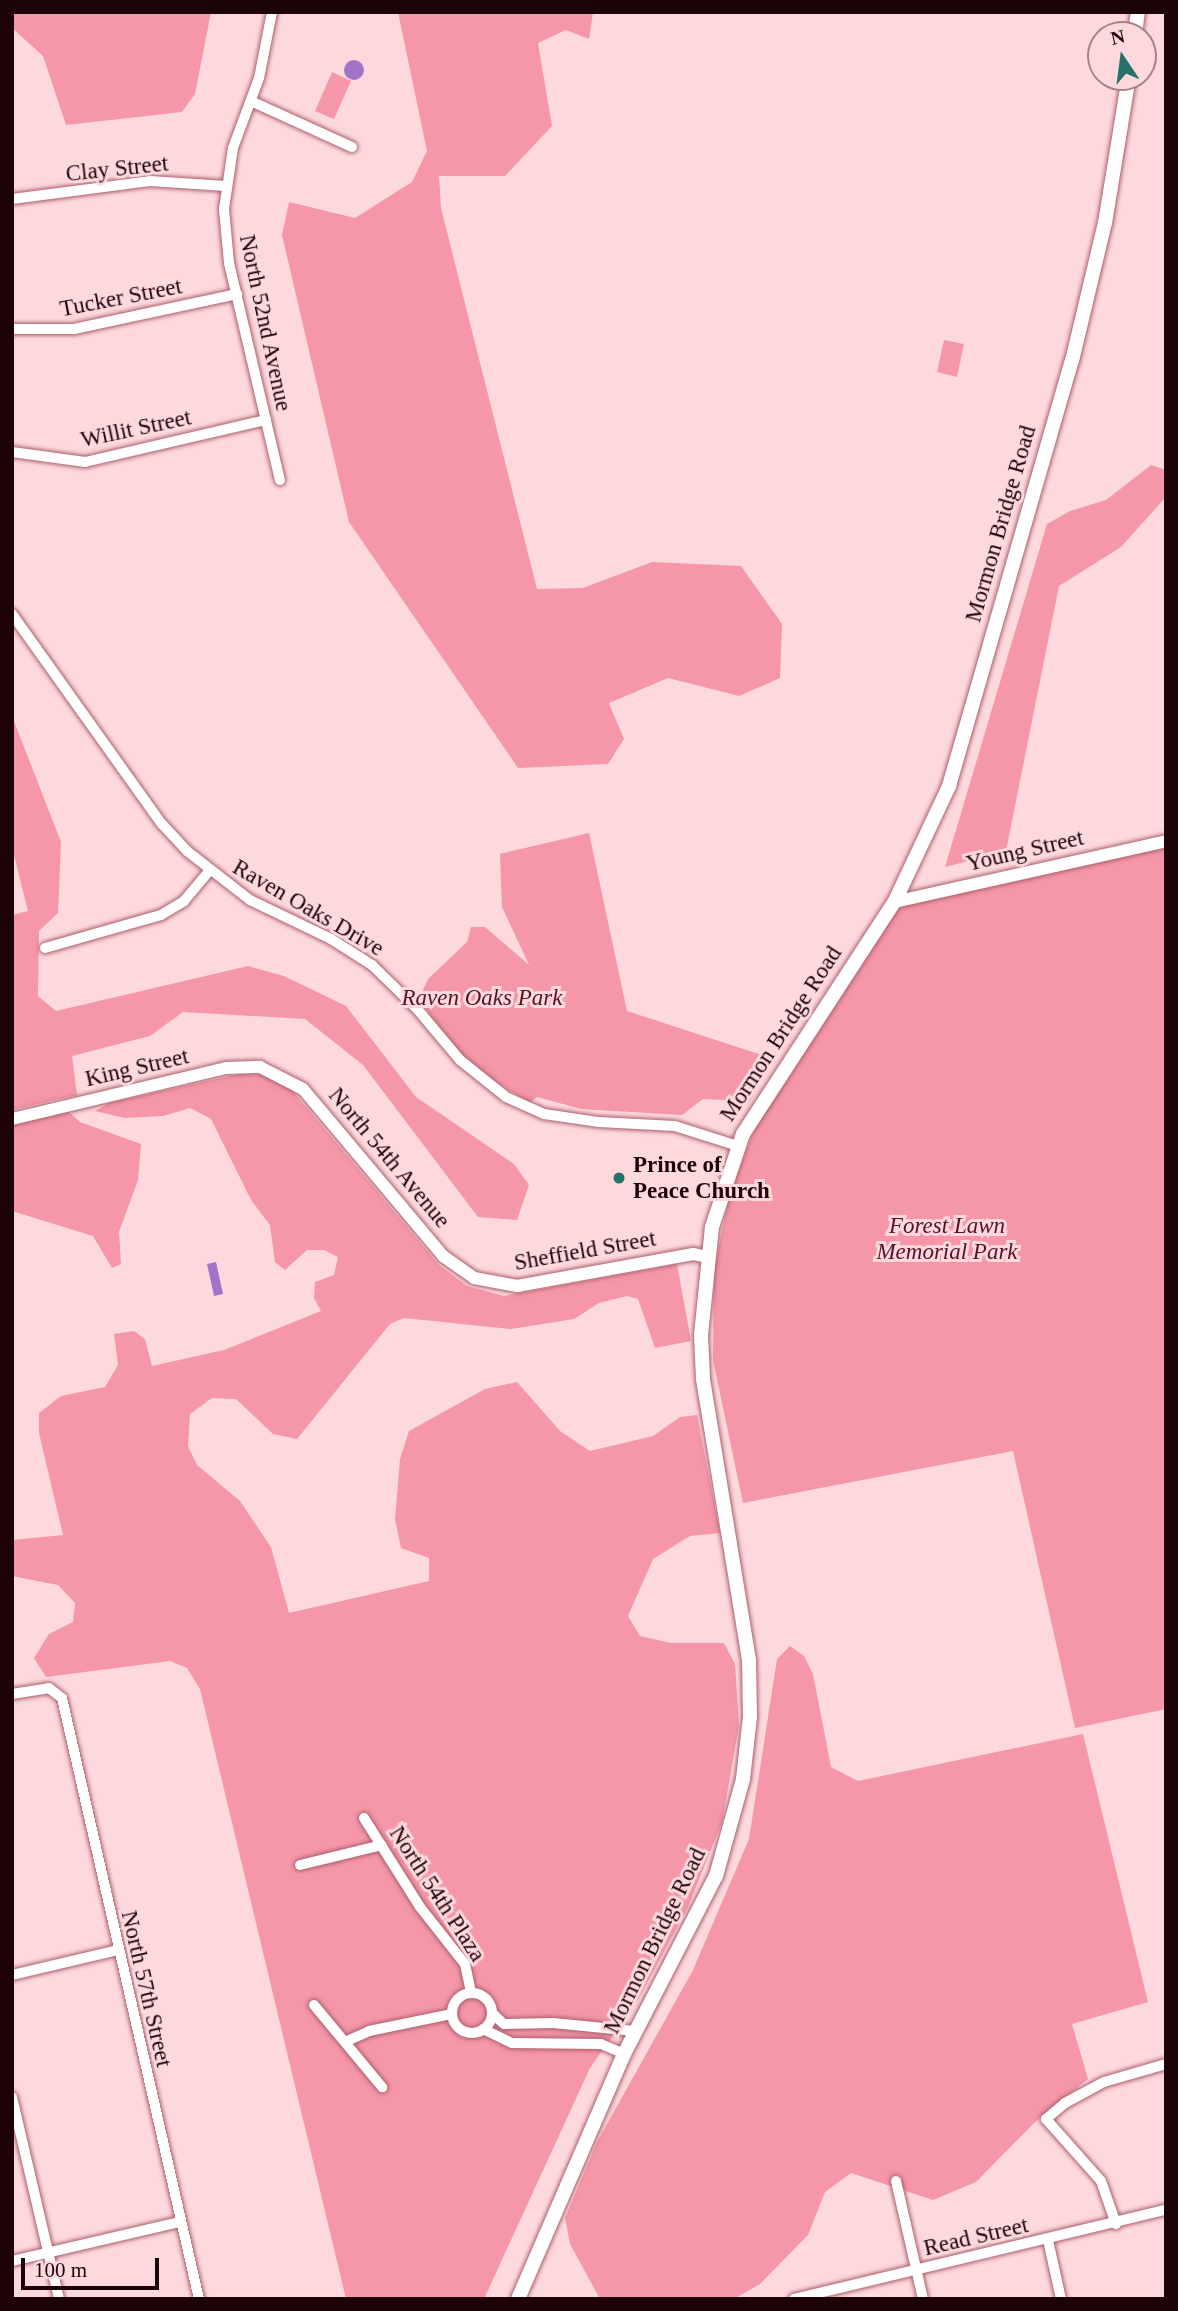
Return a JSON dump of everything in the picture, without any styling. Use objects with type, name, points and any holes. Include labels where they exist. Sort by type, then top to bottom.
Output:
[{"type":"main road","name":"Mormon Bridge Road","points":[[518,2299],[624,2054],[716,1876],[736,1812],[748,1744],[749,1661],[703,1378],[701,1335],[712,1227],[738,1146],[783,1068],[894,902],[949,786],[1072,361],[1105,223],[1127,91]]},
{"type":"street","name":"North 52nd Avenue","points":[[272,12],[251,102],[233,148],[226,186],[226,237],[280,480]]},
{"type":"street","points":[[251,102],[352,147]]},
{"type":"street","name":"Clay Street","points":[[12,199],[150,181],[226,186]]},
{"type":"street","name":"Tucker Street","points":[[12,329],[83,328],[237,294]]},
{"type":"street","name":"Willit Street","points":[[12,452],[85,462],[266,420]]},
{"type":"street","name":"Raven Oaks Drive","points":[[12,614],[162,824],[209,871],[250,900],[331,939],[372,965],[418,1010],[460,1060],[514,1102],[568,1119],[685,1128],[738,1146]]},
{"type":"street","name":"Young Street","points":[[894,902],[1166,841]]},
{"type":"street","points":[[45,948],[161,915],[184,901],[209,871]]},
{"type":"street","name":"King Street","points":[[12,1119],[226,1068],[272,1071]]},
{"type":"street","name":"North 54th Avenue","points":[[272,1071],[303,1089],[443,1255],[470,1276]]},
{"type":"street","name":"Sheffield Street","points":[[470,1276],[496,1285],[517,1286],[693,1254],[708,1256]]},
{"type":"street","name":"North 57th Street","points":[[12,1694],[54,1689],[62,1699],[199,2299]]},
{"type":"street","name":"North 54th Plaza","points":[[364,1818],[420,1906],[465,1964],[471,1993]]},
{"type":"street","points":[[300,1865],[382,1845]]},
{"type":"street","points":[[12,1975],[118,1950]]},
{"type":"street","points":[[452,2014],[456,2001],[471,1993],[484,1997],[492,2014],[504,2024],[553,2023],[635,2031]]},
{"type":"street","points":[[314,2005],[347,2041],[382,2087]]},
{"type":"street","points":[[452,2014],[463,2031],[483,2029],[512,2043],[601,2044],[624,2054]]},
{"type":"street","points":[[347,2041],[369,2031],[452,2014]]},
{"type":"street","points":[[483,2029],[492,2014]]},
{"type":"street","points":[[1116,2224],[1101,2181],[1046,2119],[1065,2103],[1104,2082],[1166,2064]]},
{"type":"street","points":[[12,2096],[59,2299]]},
{"type":"street","points":[[896,2181],[923,2299]]},
{"type":"street","name":"Read Street","points":[[794,2299],[1166,2210]]},
{"type":"street","points":[[12,2261],[180,2222]]},
{"type":"street","points":[[1048,2240],[1061,2299]]},
{"type":"green space","points":[[12,12],[211,12],[195,94],[182,112],[66,125],[43,56],[12,28]]},
{"type":"green space","points":[[398,12],[593,12],[589,39],[566,30],[538,43],[552,126],[505,176],[439,176],[441,208],[537,589],[583,588],[652,562],[741,566],[782,624],[780,678],[739,696],[668,678],[609,703],[624,739],[608,764],[518,768],[349,522],[282,235],[289,202],[355,218],[412,182],[427,151]]},
{"type":"green space","points":[[332,72],[351,81],[334,119],[315,111]]},
{"type":"green space","points":[[944,340],[964,344],[957,377],[937,372]]},
{"type":"green space","points":[[1151,465],[1166,470],[1166,497],[1121,547],[1059,586],[1006,851],[945,867],[1047,524],[1070,511],[1106,500]]},
{"type":"green space","points":[[12,716],[61,842],[58,913],[39,931],[38,996],[56,1011],[248,966],[284,976],[346,1006],[416,1097],[514,1164],[529,1185],[517,1220],[478,1217],[363,1065],[305,1019],[183,1012],[150,1036],[72,1056],[77,1095],[12,1110],[12,915],[28,911],[12,847]]},
{"type":"green space","name":"Raven Oaks Park","points":[[589,833],[627,1011],[765,1056],[771,1064],[750,1101],[703,1099],[682,1115],[581,1109],[537,1097],[530,1103],[479,1071],[456,1050],[419,999],[428,979],[467,942],[471,927],[485,927],[529,965],[502,907],[500,854]]},
{"type":"green space","name":"Forest Lawn Memorial Park","points":[[1166,846],[1166,1709],[1075,1728],[1013,1451],[743,1503],[713,1360],[714,1270],[729,1196],[759,1117],[899,906]]},
{"type":"green space","points":[[239,1074],[270,1075],[291,1089],[439,1265],[467,1286],[504,1296],[677,1264],[691,1341],[655,1348],[638,1299],[627,1296],[599,1303],[574,1319],[511,1329],[404,1318],[390,1324],[297,1439],[273,1434],[236,1399],[212,1398],[190,1414],[188,1446],[197,1465],[240,1501],[271,1547],[289,1613],[429,1581],[429,1558],[401,1548],[395,1519],[400,1459],[409,1431],[485,1389],[517,1382],[560,1431],[590,1451],[653,1436],[680,1417],[697,1415],[720,1533],[690,1536],[653,1559],[628,1616],[640,1636],[671,1643],[724,1643],[735,1664],[739,1726],[722,1822],[688,1907],[638,2000],[590,2068],[484,2299],[346,2299],[200,1689],[187,1668],[170,1661],[46,1677],[34,1658],[49,1634],[73,1622],[75,1603],[58,1585],[12,1576],[12,1540],[63,1535],[39,1433],[39,1413],[61,1396],[105,1387],[118,1365],[114,1334],[134,1331],[145,1339],[152,1366],[224,1350],[321,1311],[314,1298],[315,1282],[334,1275],[338,1257],[324,1250],[307,1250],[285,1270],[275,1262],[270,1225],[251,1200],[211,1119],[190,1108],[163,1116],[125,1118],[95,1111],[109,1103]]},
{"type":"green space","points":[[69,1112],[80,1122],[141,1144],[138,1180],[119,1232],[121,1264],[112,1268],[93,1236],[12,1211],[12,1125]]},
{"type":"green space","points":[[790,1646],[804,1656],[813,1674],[831,1767],[858,1781],[1083,1734],[1148,2002],[1072,2024],[1088,2079],[1034,2123],[976,2182],[933,2200],[851,2173],[825,2192],[808,2235],[760,2284],[734,2299],[600,2299],[570,2244],[565,2218],[597,2142],[693,1970],[749,1839],[777,1659]]},
{"type":"shaded area","points":[[354,60],[361,63],[364,70],[361,77],[354,80],[347,77],[344,70],[347,63]]},
{"type":"shaded area","points":[[216,1262],[223,1294],[214,1296],[207,1264]]},
{"type":"place","name":"Prince of Peace Church","points":[[619,1178]]}]
